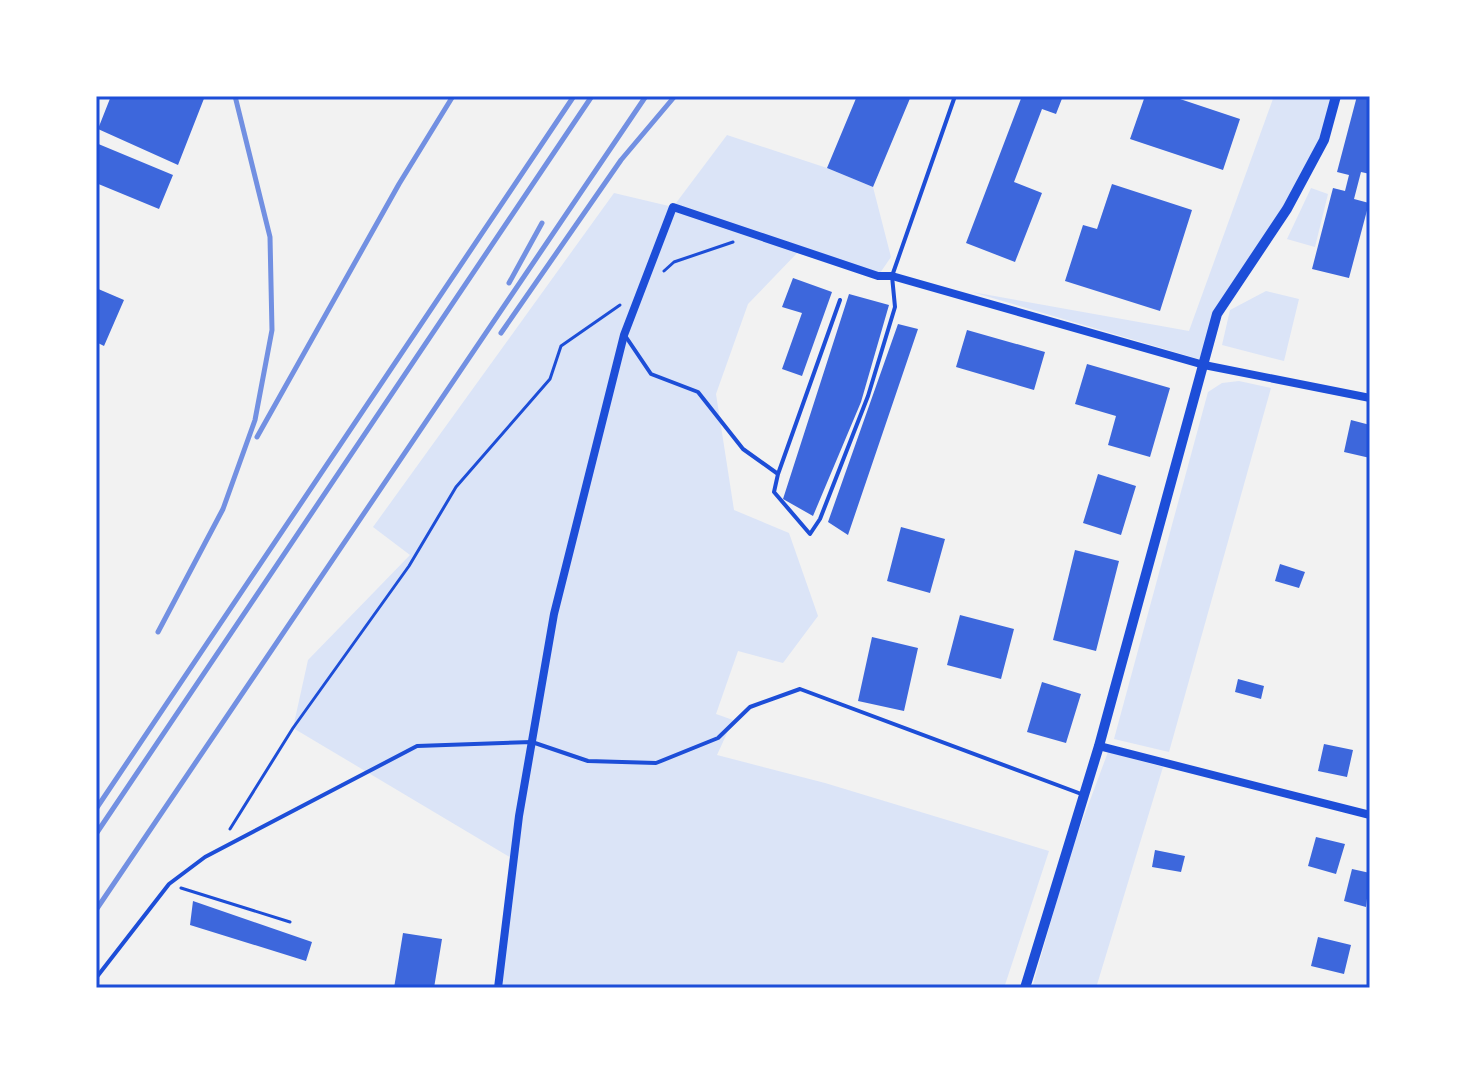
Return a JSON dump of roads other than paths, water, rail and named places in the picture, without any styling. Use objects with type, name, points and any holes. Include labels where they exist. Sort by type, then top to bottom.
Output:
[{"type":"street","points":[[1025,988],[1099,746],[1217,314],[1287,209],[1324,140],[1336,96]]},
{"type":"street","points":[[498,988],[519,816],[554,614],[624,335],[673,207],[878,276],[892,276],[1204,365],[1370,398]]},
{"type":"street","points":[[1099,746],[1370,815]]},
{"type":"lane","points":[[840,300],[774,492],[810,534],[820,519],[868,396],[895,307],[892,276],[955,96]]},
{"type":"lane","points":[[624,335],[651,374],[698,392],[743,449],[778,474]]},
{"type":"lane","points":[[96,978],[169,884],[205,857],[417,746],[532,742],[588,761],[656,763],[718,738],[750,707],[800,689],[1084,795]]},
{"type":"railway","points":[[158,632],[223,509],[255,420],[272,330],[270,237],[235,96]]},
{"type":"railway","points":[[257,437],[399,184],[453,96]]},
{"type":"railway","points":[[96,809],[574,96]]},
{"type":"railway","points":[[96,834],[592,96]]},
{"type":"railway","points":[[96,910],[646,96]]},
{"type":"railway","points":[[501,333],[621,160],[675,96]]},
{"type":"railway","points":[[509,283],[542,223]]}]
